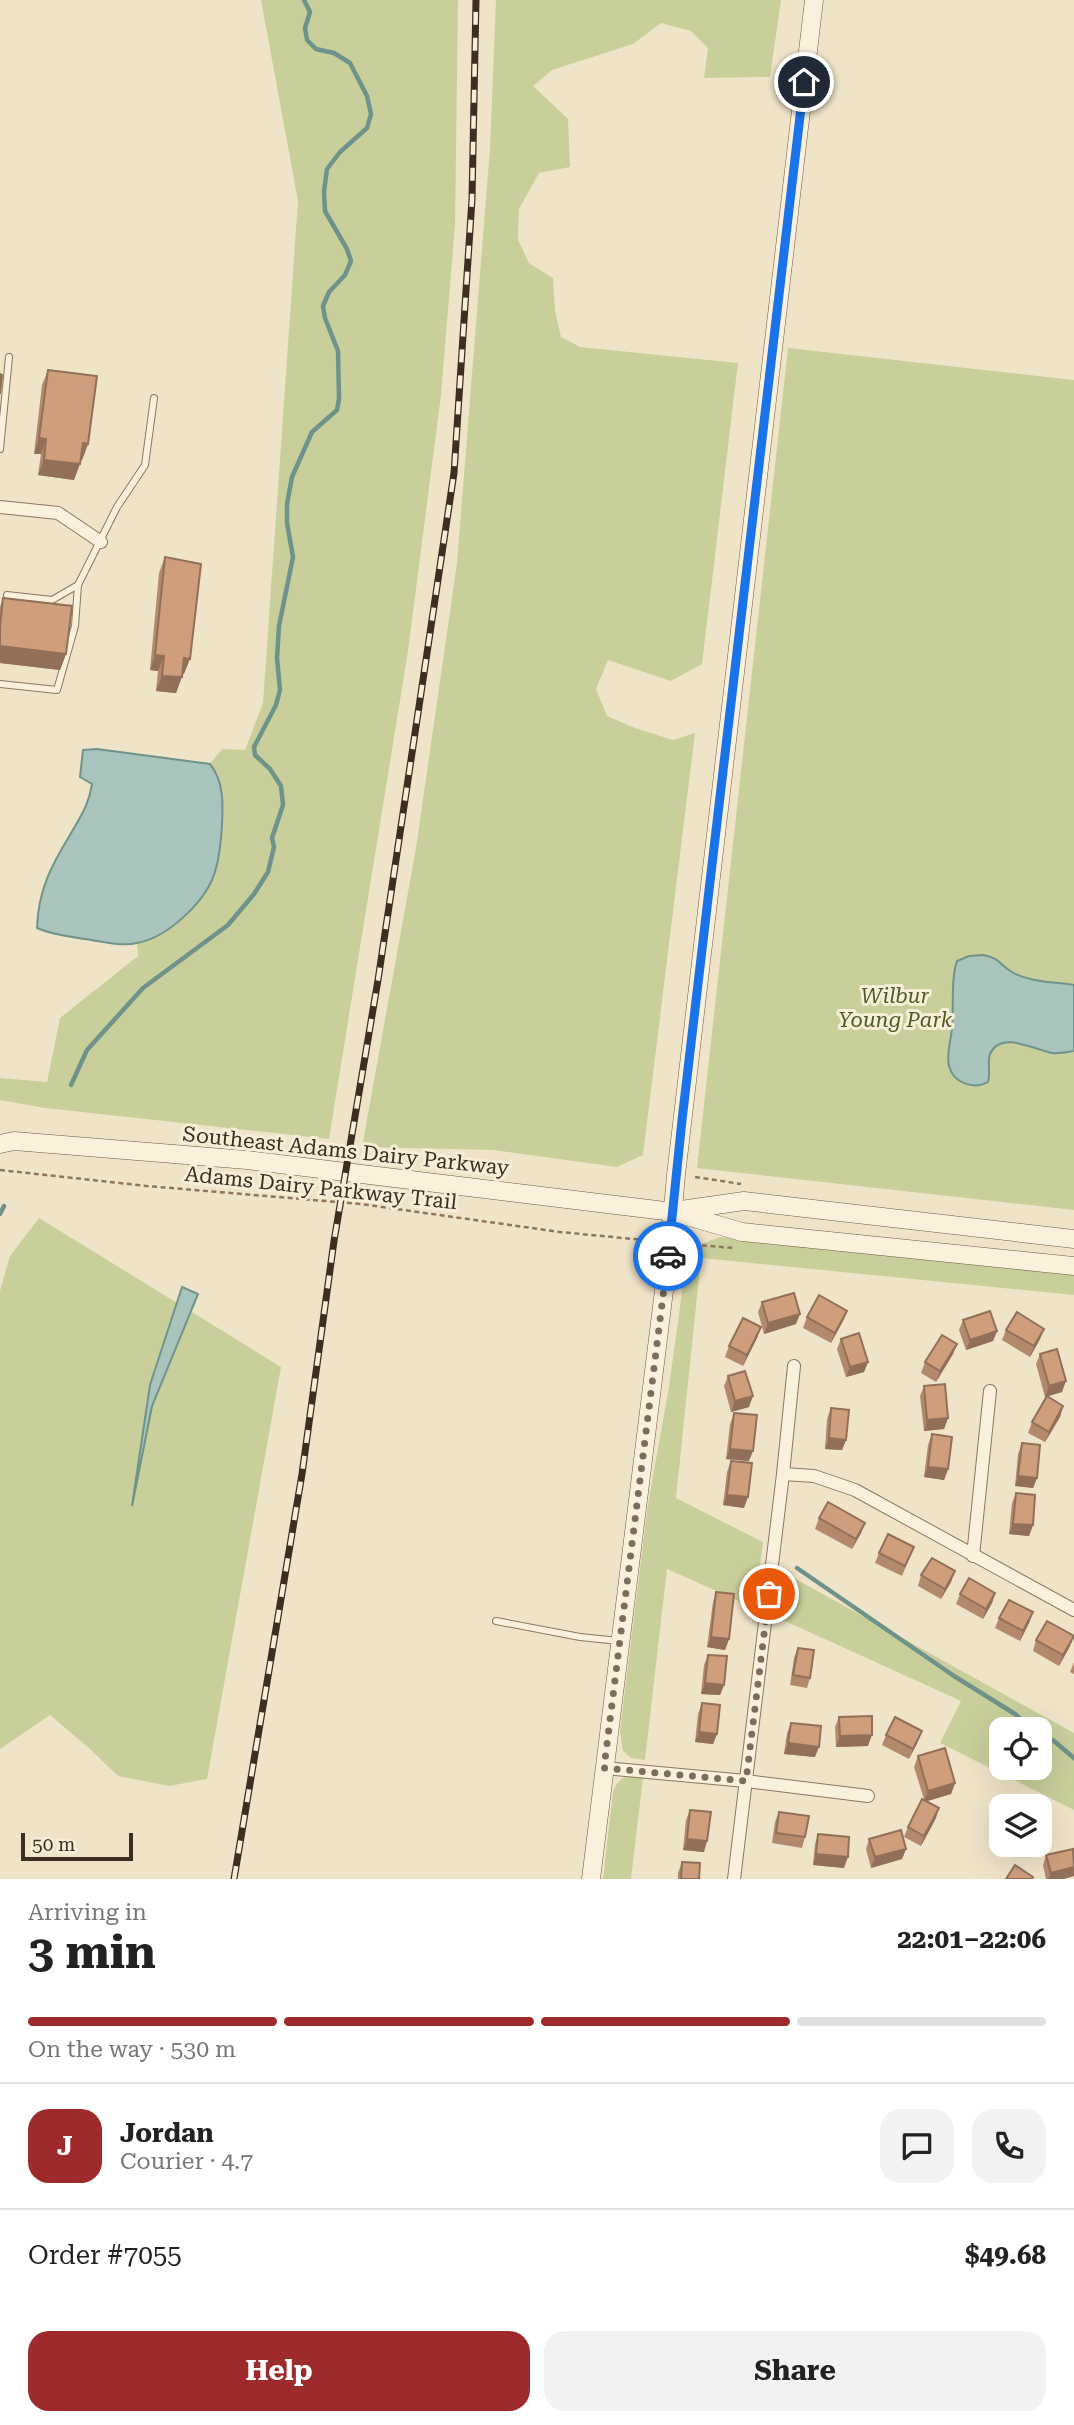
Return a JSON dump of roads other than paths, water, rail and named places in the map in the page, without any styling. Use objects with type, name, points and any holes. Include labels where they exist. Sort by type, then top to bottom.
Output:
[{"type":"main road","points":[[591,1879],[673,1212],[814,0]]},
{"type":"main road","name":"Southeast Adams Dairy Parkway","points":[[5,1140],[247,1160],[673,1212],[741,1232],[1074,1266]]},
{"type":"main road","name":"Southeast Adams Dairy Parkway","points":[[673,1212],[744,1201],[1074,1239]]},
{"type":"street","points":[[0,507],[58,513],[101,542]]},
{"type":"street","points":[[734,1879],[783,1474],[793,1366]]},
{"type":"street","points":[[974,1556],[990,1391]]},
{"type":"street","points":[[783,1474],[814,1476],[855,1490],[1074,1610]]},
{"type":"street","points":[[604,1768],[868,1796]]},
{"type":"lane","points":[[0,449],[9,357]]},
{"type":"lane","points":[[0,684],[57,690],[75,626],[78,585],[117,507],[145,465],[154,398]]},
{"type":"lane","points":[[7,595],[52,600],[78,585]]},
{"type":"lane","points":[[496,1621],[621,1642]]},
{"type":"water","points":[[97,749],[210,764],[222,793],[221,836],[212,880],[186,915],[162,933],[137,943],[110,943],[60,935],[37,928],[40,902],[47,879],[84,811],[91,791],[92,784],[80,777],[83,750]]},
{"type":"water","points":[[983,955],[1026,978],[1074,985],[1074,1051],[1052,1053],[1019,1043],[1002,1043],[990,1054],[988,1082],[971,1085],[955,1077],[951,1072],[948,1057],[955,968],[957,961],[969,956]]},
{"type":"water","points":[[182,1287],[198,1294],[152,1406],[132,1506],[150,1385]]},
{"type":"waterway","points":[[71,1085],[87,1050],[143,988],[228,925],[268,872],[274,847],[272,838],[283,805],[281,786],[270,769],[255,755],[254,747],[276,705],[280,690],[277,658],[279,626],[293,557],[287,523],[292,477],[312,432],[337,410],[339,399],[338,351],[323,306],[329,292],[345,275],[351,261],[325,211],[327,169],[340,152],[367,128],[371,114],[367,96],[350,63],[334,53],[316,49],[307,40],[305,28],[310,12],[304,0]]},
{"type":"waterway","points":[[0,1214],[4,1206]]},
{"type":"waterway","points":[[797,1568],[1018,1717]]},
{"type":"waterway","points":[[1052,1740],[1074,1758]]},
{"type":"railway","points":[[234,1879],[302,1474],[334,1241],[378,980],[454,473],[472,199],[476,0]]},
{"type":"park label","name":"Wilbur Young Park","points":[[895,1008]]}]
